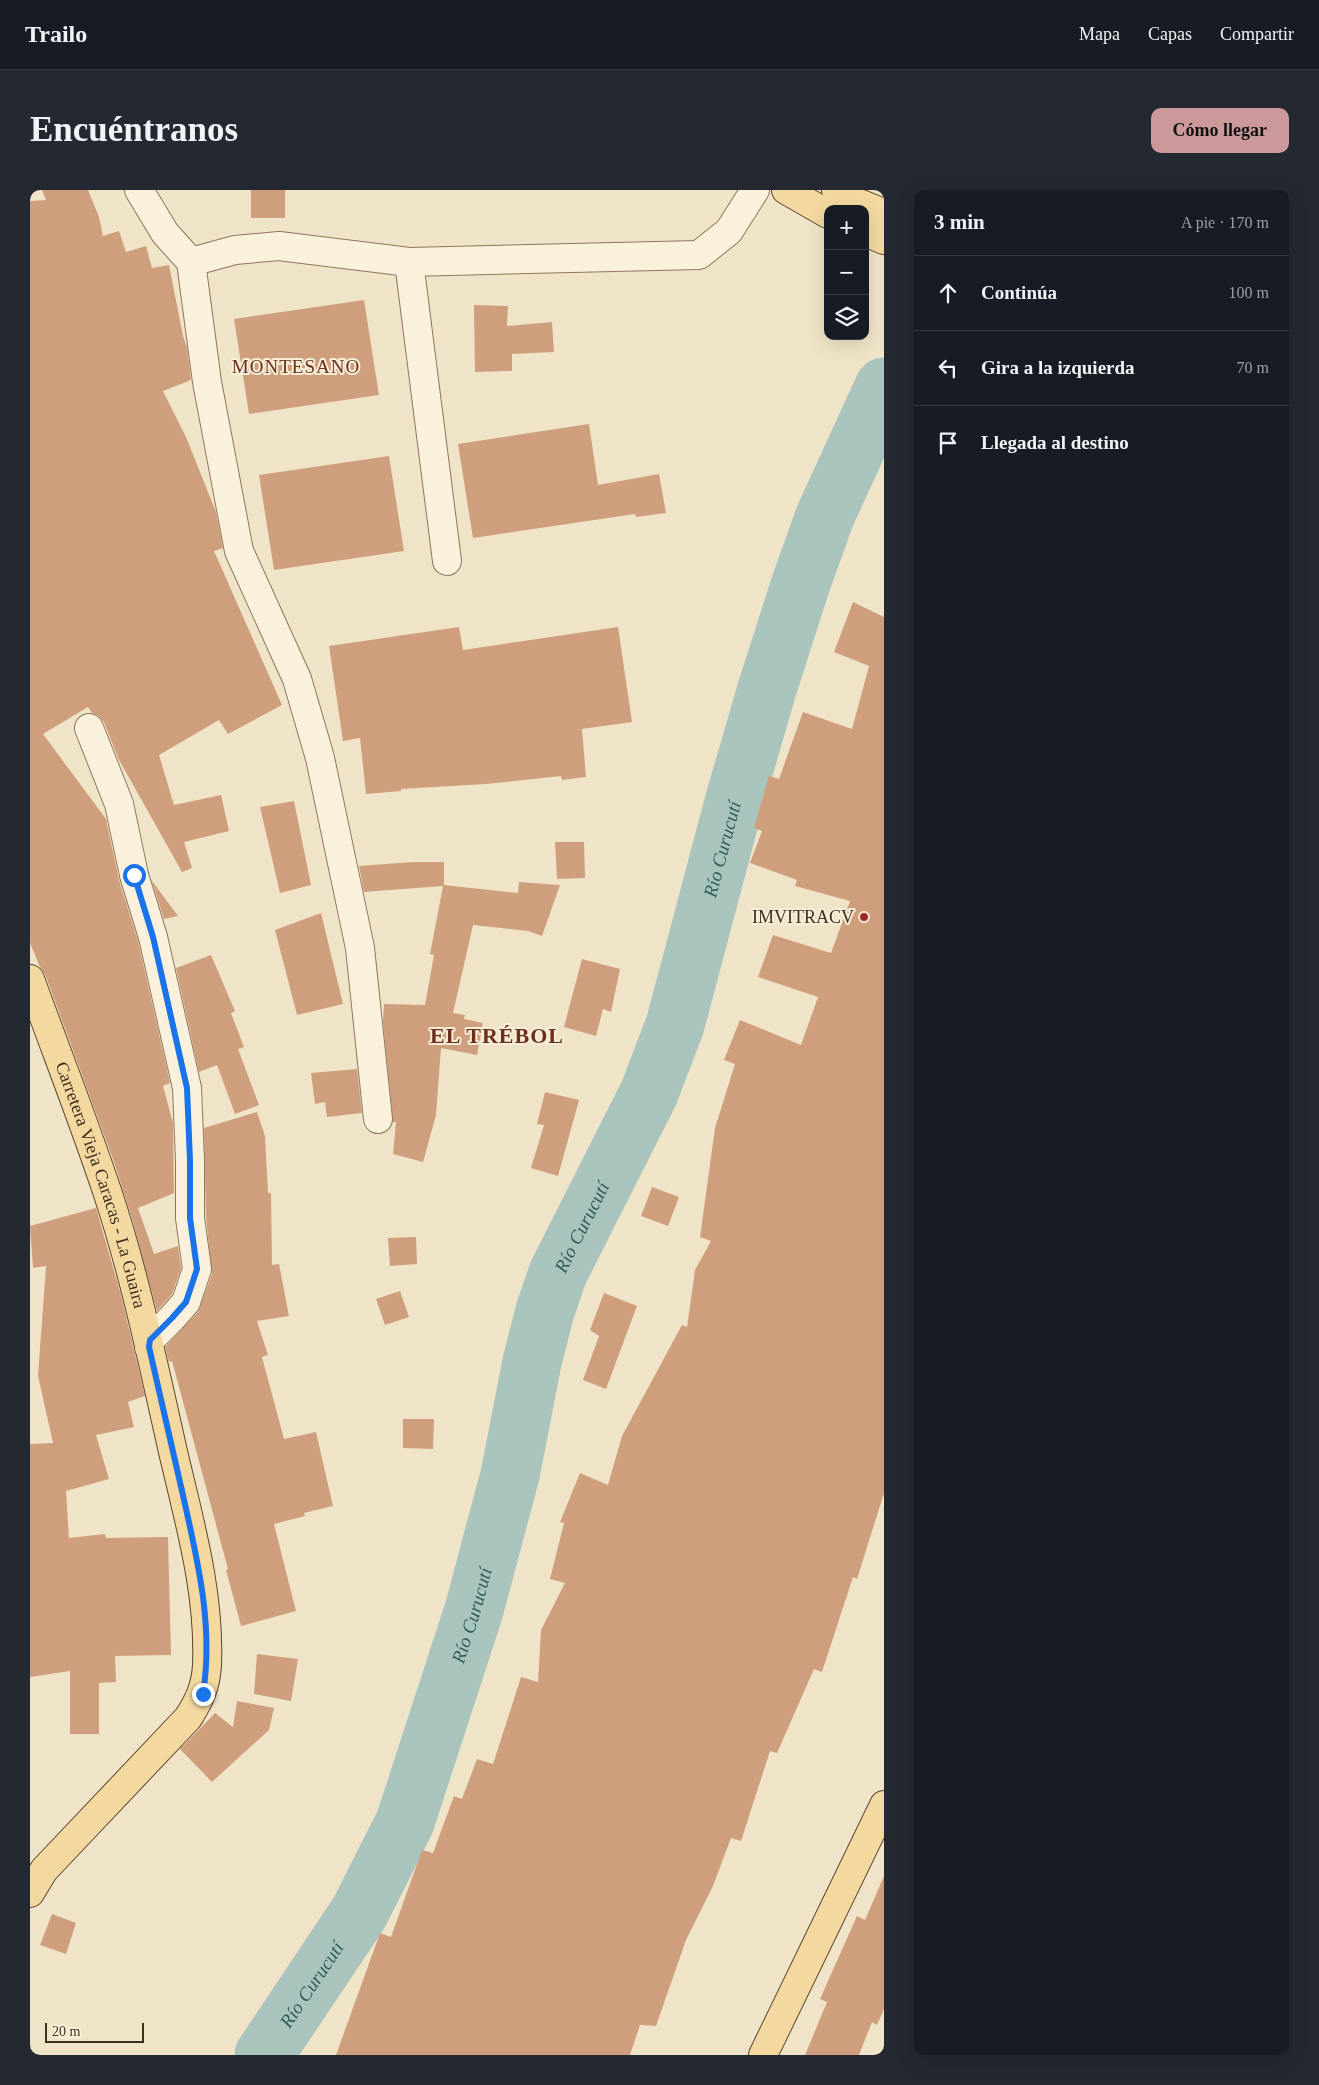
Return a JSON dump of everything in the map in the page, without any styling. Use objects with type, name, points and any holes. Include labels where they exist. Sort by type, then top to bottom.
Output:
[{"type":"main road","points":[[786,190],[824,212]]},
{"type":"main road","points":[[846,196],[884,213]]},
{"type":"main road","points":[[869,234],[884,240]]},
{"type":"main road","name":"Carretera Vieja Caracas - La Guaira","points":[[30,979],[108,1194],[133,1280],[193,1537],[203,1593],[207,1635],[207,1666],[203,1694],[188,1718],[44,1870],[30,1893]]},
{"type":"main road","points":[[762,2055],[884,1805]]},
{"type":"street","points":[[139,190],[165,233],[191,262],[207,382],[239,551],[297,679],[320,758],[360,948],[378,1119]]},
{"type":"street","points":[[191,262],[235,250],[279,246],[409,262],[699,255],[729,231],[755,190]]},
{"type":"street","points":[[409,262],[447,562]]},
{"type":"street","points":[[89,728],[119,804],[132,866],[153,937],[187,1088],[190,1218],[197,1269],[186,1302],[150,1340],[149,1347]]},
{"type":"building","points":[[42,190],[88,190],[99,217],[103,236],[119,231],[126,252],[146,246],[152,268],[169,265],[187,348],[191,380],[163,391],[186,437],[216,512],[223,548],[214,551],[282,705],[228,734],[219,720],[159,755],[174,805],[221,795],[229,831],[184,842],[192,868],[182,872],[118,758],[104,722],[99,716],[92,713],[88,707],[43,734],[106,819],[119,880],[138,941],[170,1083],[163,1086],[173,1123],[174,1193],[138,1208],[154,1254],[178,1246],[181,1268],[172,1294],[157,1311],[133,1222],[114,1162],[45,974],[30,943],[30,201],[46,200]]},
{"type":"building","points":[[251,190],[285,190],[285,218],[251,218]]},
{"type":"building","points":[[364,300],[379,395],[249,414],[234,319]]},
{"type":"building","points":[[474,305],[508,306],[507,326],[552,322],[554,352],[512,354],[512,371],[475,372]]},
{"type":"building","points":[[589,424],[598,485],[659,474],[666,513],[636,517],[635,514],[473,538],[458,444]]},
{"type":"building","points":[[389,456],[404,551],[274,570],[259,475]]},
{"type":"building","points":[[853,602],[884,617],[884,1493],[857,1579],[853,1577],[822,1672],[814,1669],[777,1753],[770,1751],[741,1841],[731,1838],[713,1886],[686,1940],[656,2026],[640,2025],[630,2055],[336,2055],[380,1933],[391,1937],[422,1850],[433,1853],[454,1796],[462,1799],[477,1759],[493,1764],[521,1677],[538,1682],[541,1630],[565,1583],[550,1579],[564,1523],[560,1522],[580,1473],[608,1485],[622,1436],[682,1325],[687,1327],[695,1270],[711,1241],[700,1237],[715,1128],[735,1064],[724,1060],[740,1020],[801,1045],[818,997],[758,977],[773,935],[831,953],[850,901],[795,886],[797,880],[750,863],[762,831],[754,828],[769,776],[779,779],[803,712],[852,729],[869,666],[834,652]]},
{"type":"building","points":[[459,627],[463,650],[618,627],[632,722],[582,729],[586,777],[562,780],[561,776],[486,784],[401,789],[401,791],[366,794],[360,738],[343,741],[329,646]]},
{"type":"building","points":[[294,801],[311,885],[280,893],[260,807]]},
{"type":"building","points":[[555,842],[584,842],[585,878],[557,879]]},
{"type":"building","points":[[444,862],[444,885],[518,893],[519,882],[560,885],[542,936],[528,931],[473,925],[453,1013],[465,1015],[464,1019],[483,1023],[477,1055],[441,1048],[436,1115],[423,1162],[393,1154],[396,1122],[393,1122],[383,1022],[384,1004],[425,1005],[434,955],[430,954],[443,886],[364,892],[359,866]]},
{"type":"building","points":[[152,881],[178,916],[164,919]]},
{"type":"building","points":[[321,913],[343,1004],[297,1015],[275,930]]},
{"type":"building","points":[[211,955],[235,1011],[231,1013],[244,1047],[238,1049],[259,1105],[235,1114],[217,1065],[199,1072],[176,968]]},
{"type":"building","points":[[582,959],[620,969],[611,1012],[603,1009],[596,1036],[564,1027]]},
{"type":"building","points":[[357,1069],[362,1113],[327,1117],[325,1102],[315,1104],[311,1073]]},
{"type":"building","points":[[545,1092],[579,1100],[558,1176],[531,1168],[544,1125],[537,1124]]},
{"type":"building","points":[[257,1112],[265,1136],[268,1193],[271,1193],[272,1265],[279,1264],[289,1316],[257,1321],[268,1355],[262,1357],[284,1439],[316,1432],[333,1506],[304,1513],[305,1516],[274,1524],[296,1611],[241,1626],[226,1570],[228,1569],[172,1361],[169,1362],[165,1347],[198,1312],[212,1274],[206,1217],[204,1128]]},
{"type":"building","points":[[652,1187],[679,1197],[668,1226],[641,1216]]},
{"type":"building","points":[[96,1208],[121,1295],[145,1396],[128,1402],[134,1427],[96,1435],[109,1479],[66,1491],[69,1538],[105,1534],[106,1538],[168,1537],[171,1655],[115,1656],[116,1682],[99,1683],[99,1734],[70,1734],[70,1671],[30,1677],[30,1444],[53,1443],[38,1376],[46,1266],[33,1268],[30,1226]]},
{"type":"building","points":[[416,1237],[417,1264],[390,1266],[388,1238]]},
{"type":"building","points":[[400,1291],[409,1317],[385,1325],[376,1299]]},
{"type":"building","points":[[604,1293],[637,1306],[606,1389],[583,1380],[599,1336],[590,1330]]},
{"type":"building","points":[[403,1419],[434,1419],[433,1449],[403,1448]]},
{"type":"building","points":[[257,1654],[298,1659],[291,1701],[254,1694]]},
{"type":"building","points":[[237,1701],[274,1708],[269,1730],[212,1782],[180,1749],[215,1713],[233,1727]]},
{"type":"building","points":[[884,1876],[884,2009],[877,2025],[872,2022],[859,2055],[805,2055],[827,2002],[820,1999],[857,1916],[865,1920]]},
{"type":"building","points":[[52,1914],[76,1923],[66,1954],[40,1945]]},
{"type":"waterway","name":"Río Curucutí","points":[[264,2055],[359,1913],[405,1822],[474,1610],[510,1475],[532,1362],[545,1311],[558,1273],[649,1093],[675,1025],[735,799],[800,586],[825,516],[884,387]]},
{"type":"place","name":"IMVITRACV","points":[[864,917]]},
{"type":"district","name":"MONTESANO","points":[[296,366]]},
{"type":"district","name":"EL TRÉBOL","points":[[497,1035]]},
{"type":"route","points":[[134,875],[153,937],[187,1088],[190,1218],[197,1269],[186,1302],[150,1340],[149,1347],[193,1537],[203,1593],[207,1635],[207,1666],[203,1694]]}]
